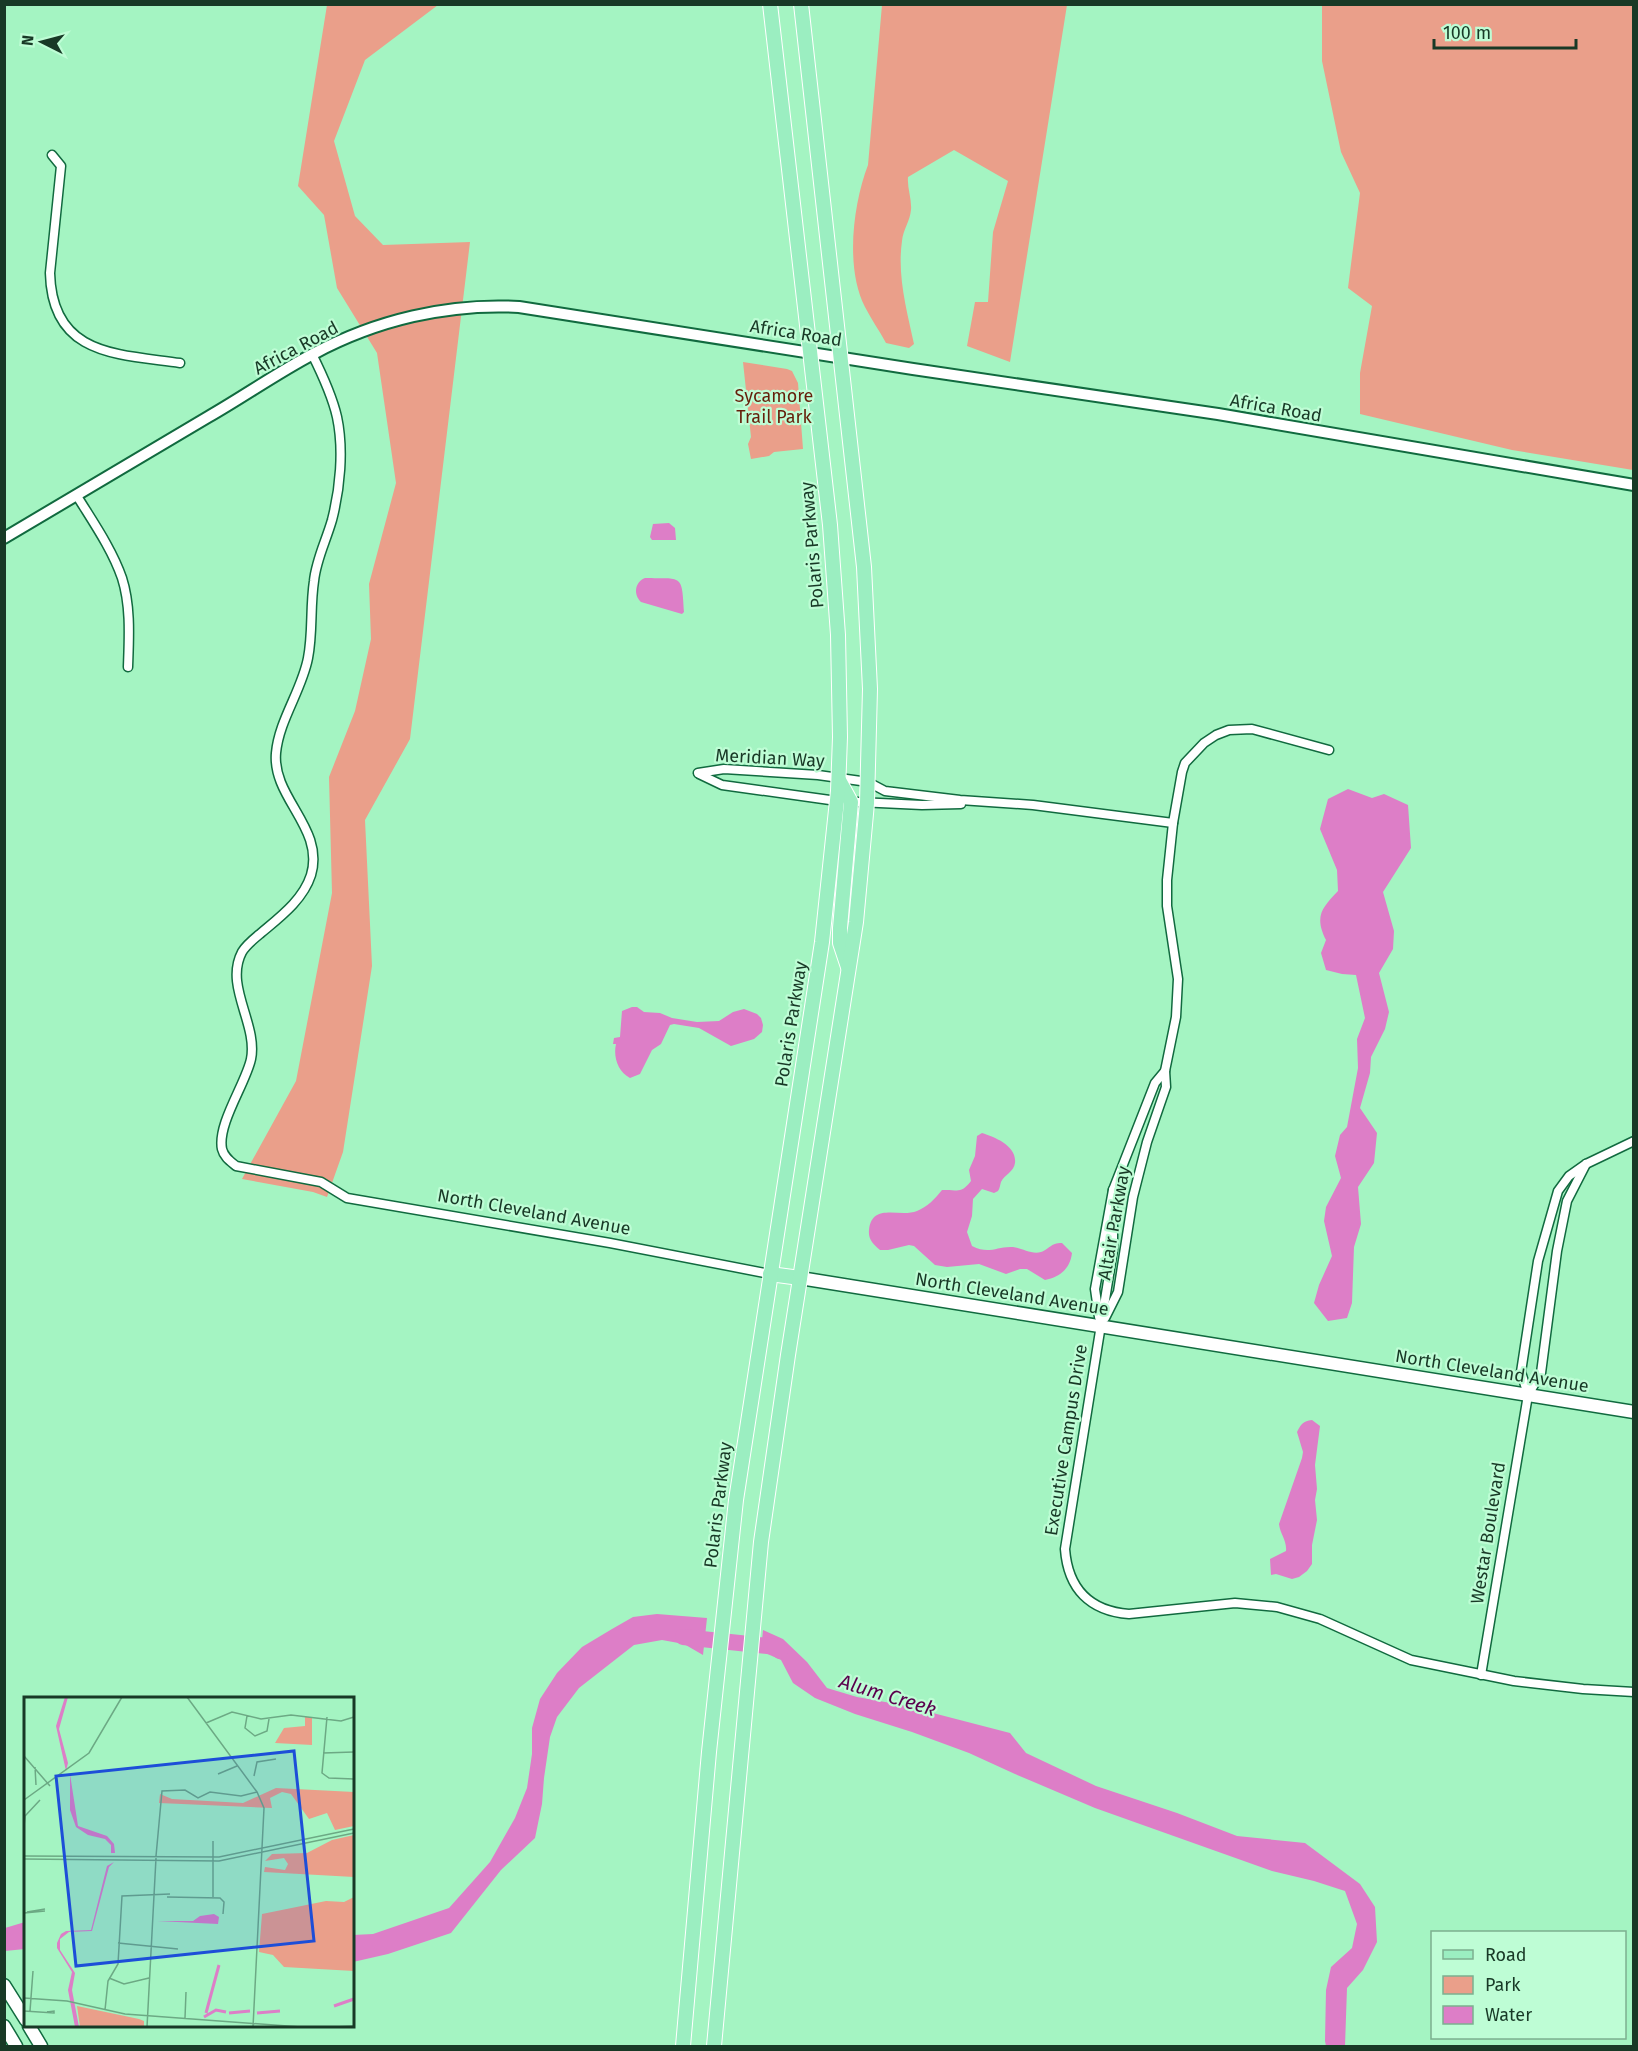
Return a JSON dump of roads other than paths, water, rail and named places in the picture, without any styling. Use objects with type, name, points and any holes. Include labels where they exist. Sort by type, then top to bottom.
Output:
[{"type":"main road","name":"Polaris Parkway","points":[[770,4],[830,525],[838,635],[839,779]]},
{"type":"main road","points":[[714,2046],[761,1542],[860,894],[868,782],[870,716],[863,556],[801,4]]},
{"type":"main road","points":[[839,779],[844,801],[840,943],[849,969]]},
{"type":"main road","name":"Polaris Parkway","points":[[683,2046],[736,1500],[844,801]]},
{"type":"main road","name":"North Cleveland Avenue","points":[[770,1274],[1634,1412]]},
{"type":"main road","points":[[4,1985],[24,2017]]},
{"type":"main road","points":[[4,2026],[16,2046]]},
{"type":"main road","points":[[29,2027],[41,2046]]},
{"type":"street","points":[[52,155],[61,166],[50,286],[55,306],[63,322],[73,333],[97,349],[180,363]]},
{"type":"street","name":"Africa Road","points":[[4,538],[312,354],[335,343],[402,319],[444,309],[490,305],[519,307],[1218,414],[1634,485]]},
{"type":"street","name":"North Cleveland Avenue","points":[[312,354],[329,391],[338,418],[340,452],[338,492],[314,580],[308,659],[276,752],[277,770],[284,791],[307,830],[314,860],[311,876],[304,890],[288,910],[242,952],[238,967],[238,989],[252,1037],[251,1059],[226,1121],[222,1149],[227,1159],[236,1166],[321,1182],[347,1198],[770,1274]]},
{"type":"street","points":[[77,496],[106,544],[122,579],[127,611],[128,667]]},
{"type":"street","name":"Altair Parkway","points":[[1100,1327],[1118,1292],[1133,1197],[1147,1142],[1166,1087],[1165,1071],[1177,1007],[1178,979],[1167,906],[1167,880],[1173,823],[1185,763],[1204,742],[1229,730],[1252,729],[1329,750]]},
{"type":"street","name":"Meridian Way","points":[[982,802],[954,805],[844,801],[722,785],[698,773],[724,769],[818,775],[868,782],[885,791],[982,802],[1033,805],[1173,823]]},
{"type":"street","name":"Altair Parkway","points":[[1100,1327],[1095,1289],[1113,1190],[1155,1083],[1165,1071]]},
{"type":"street","name":"Westar Boulevard","points":[[1528,1395],[1521,1372],[1538,1261],[1558,1191],[1569,1176],[1586,1164],[1634,1141]]},
{"type":"street","name":"Westar Boulevard","points":[[1481,1675],[1528,1395],[1541,1373],[1557,1251],[1567,1201],[1586,1164]]},
{"type":"street","name":"Executive Campus Drive","points":[[1100,1327],[1065,1549],[1069,1573],[1084,1597],[1103,1609],[1129,1614],[1235,1603],[1277,1607],[1320,1619],[1411,1660],[1481,1675],[1562,1687],[1634,1692]]},
{"type":"water","points":[[669,523],[675,528],[676,540],[652,540],[650,537],[653,524]]},
{"type":"water","points":[[645,578],[666,578],[678,581],[681,584],[684,612],[682,614],[641,602],[636,588]]},
{"type":"water","points":[[1348,789],[1372,798],[1384,794],[1408,805],[1411,848],[1383,892],[1394,931],[1393,949],[1379,973],[1389,1012],[1385,1029],[1371,1057],[1370,1073],[1360,1108],[1377,1133],[1374,1163],[1358,1187],[1361,1224],[1354,1247],[1352,1303],[1347,1318],[1328,1321],[1314,1303],[1332,1256],[1324,1221],[1326,1207],[1341,1178],[1335,1156],[1340,1135],[1347,1127],[1358,1068],[1357,1039],[1365,1018],[1356,975],[1326,970],[1321,953],[1326,940],[1320,918],[1328,902],[1338,891],[1337,870],[1320,829],[1328,799]]},
{"type":"water","points":[[637,1007],[644,1012],[660,1013],[672,1018],[697,1022],[719,1021],[733,1012],[744,1009],[761,1018],[762,1032],[754,1039],[731,1046],[699,1028],[670,1025],[661,1044],[652,1050],[640,1074],[630,1078],[620,1068],[616,1059],[616,1044],[613,1044],[614,1038],[620,1037],[622,1011]]},
{"type":"water","points":[[982,1133],[1009,1147],[1015,1157],[1015,1163],[1013,1169],[1002,1180],[998,1191],[994,1193],[982,1189],[973,1199],[972,1216],[967,1232],[972,1246],[984,1250],[1013,1247],[1038,1253],[1062,1243],[1072,1253],[1071,1259],[1067,1268],[1055,1277],[1045,1280],[1027,1269],[1006,1274],[979,1264],[947,1267],[935,1265],[914,1246],[880,1250],[870,1239],[869,1230],[875,1216],[917,1211],[931,1202],[942,1190],[964,1188],[971,1181],[969,1170],[975,1156],[977,1136]]},
{"type":"water","points":[[1312,1420],[1320,1426],[1315,1465],[1317,1520],[1312,1545],[1312,1564],[1299,1577],[1292,1579],[1276,1574],[1271,1575],[1270,1559],[1286,1551],[1279,1524],[1302,1458],[1303,1452],[1297,1432],[1303,1423]]},
{"type":"water","points":[[657,1614],[707,1618],[703,1655],[684,1644],[662,1640],[634,1645],[579,1688],[557,1717],[550,1737],[542,1804],[535,1838],[501,1870],[451,1933],[388,1954],[354,1962],[354,1935],[373,1934],[449,1908],[490,1862],[515,1818],[527,1788],[532,1754],[532,1728],[540,1699],[557,1673],[582,1647],[633,1617]]},
{"type":"water","points":[[763,1630],[783,1639],[807,1662],[827,1688],[1010,1733],[1026,1753],[1096,1786],[1237,1836],[1305,1843],[1360,1884],[1375,1907],[1377,1942],[1363,1970],[1347,1988],[1345,2046],[1326,2046],[1325,2041],[1326,1990],[1331,1967],[1352,1948],[1357,1924],[1345,1891],[1272,1871],[1095,1808],[969,1753],[815,1698],[793,1683],[781,1660],[761,1651]]},
{"type":"water","points":[[24,1922],[24,1949],[5,1951],[5,1928]]},
{"type":"waterway","name":"Alum Creek","points":[[683,1637],[777,1647],[780,1651]]},
{"type":"park label","name":"Sycamore Trail Park","points":[[774,406]]}]
